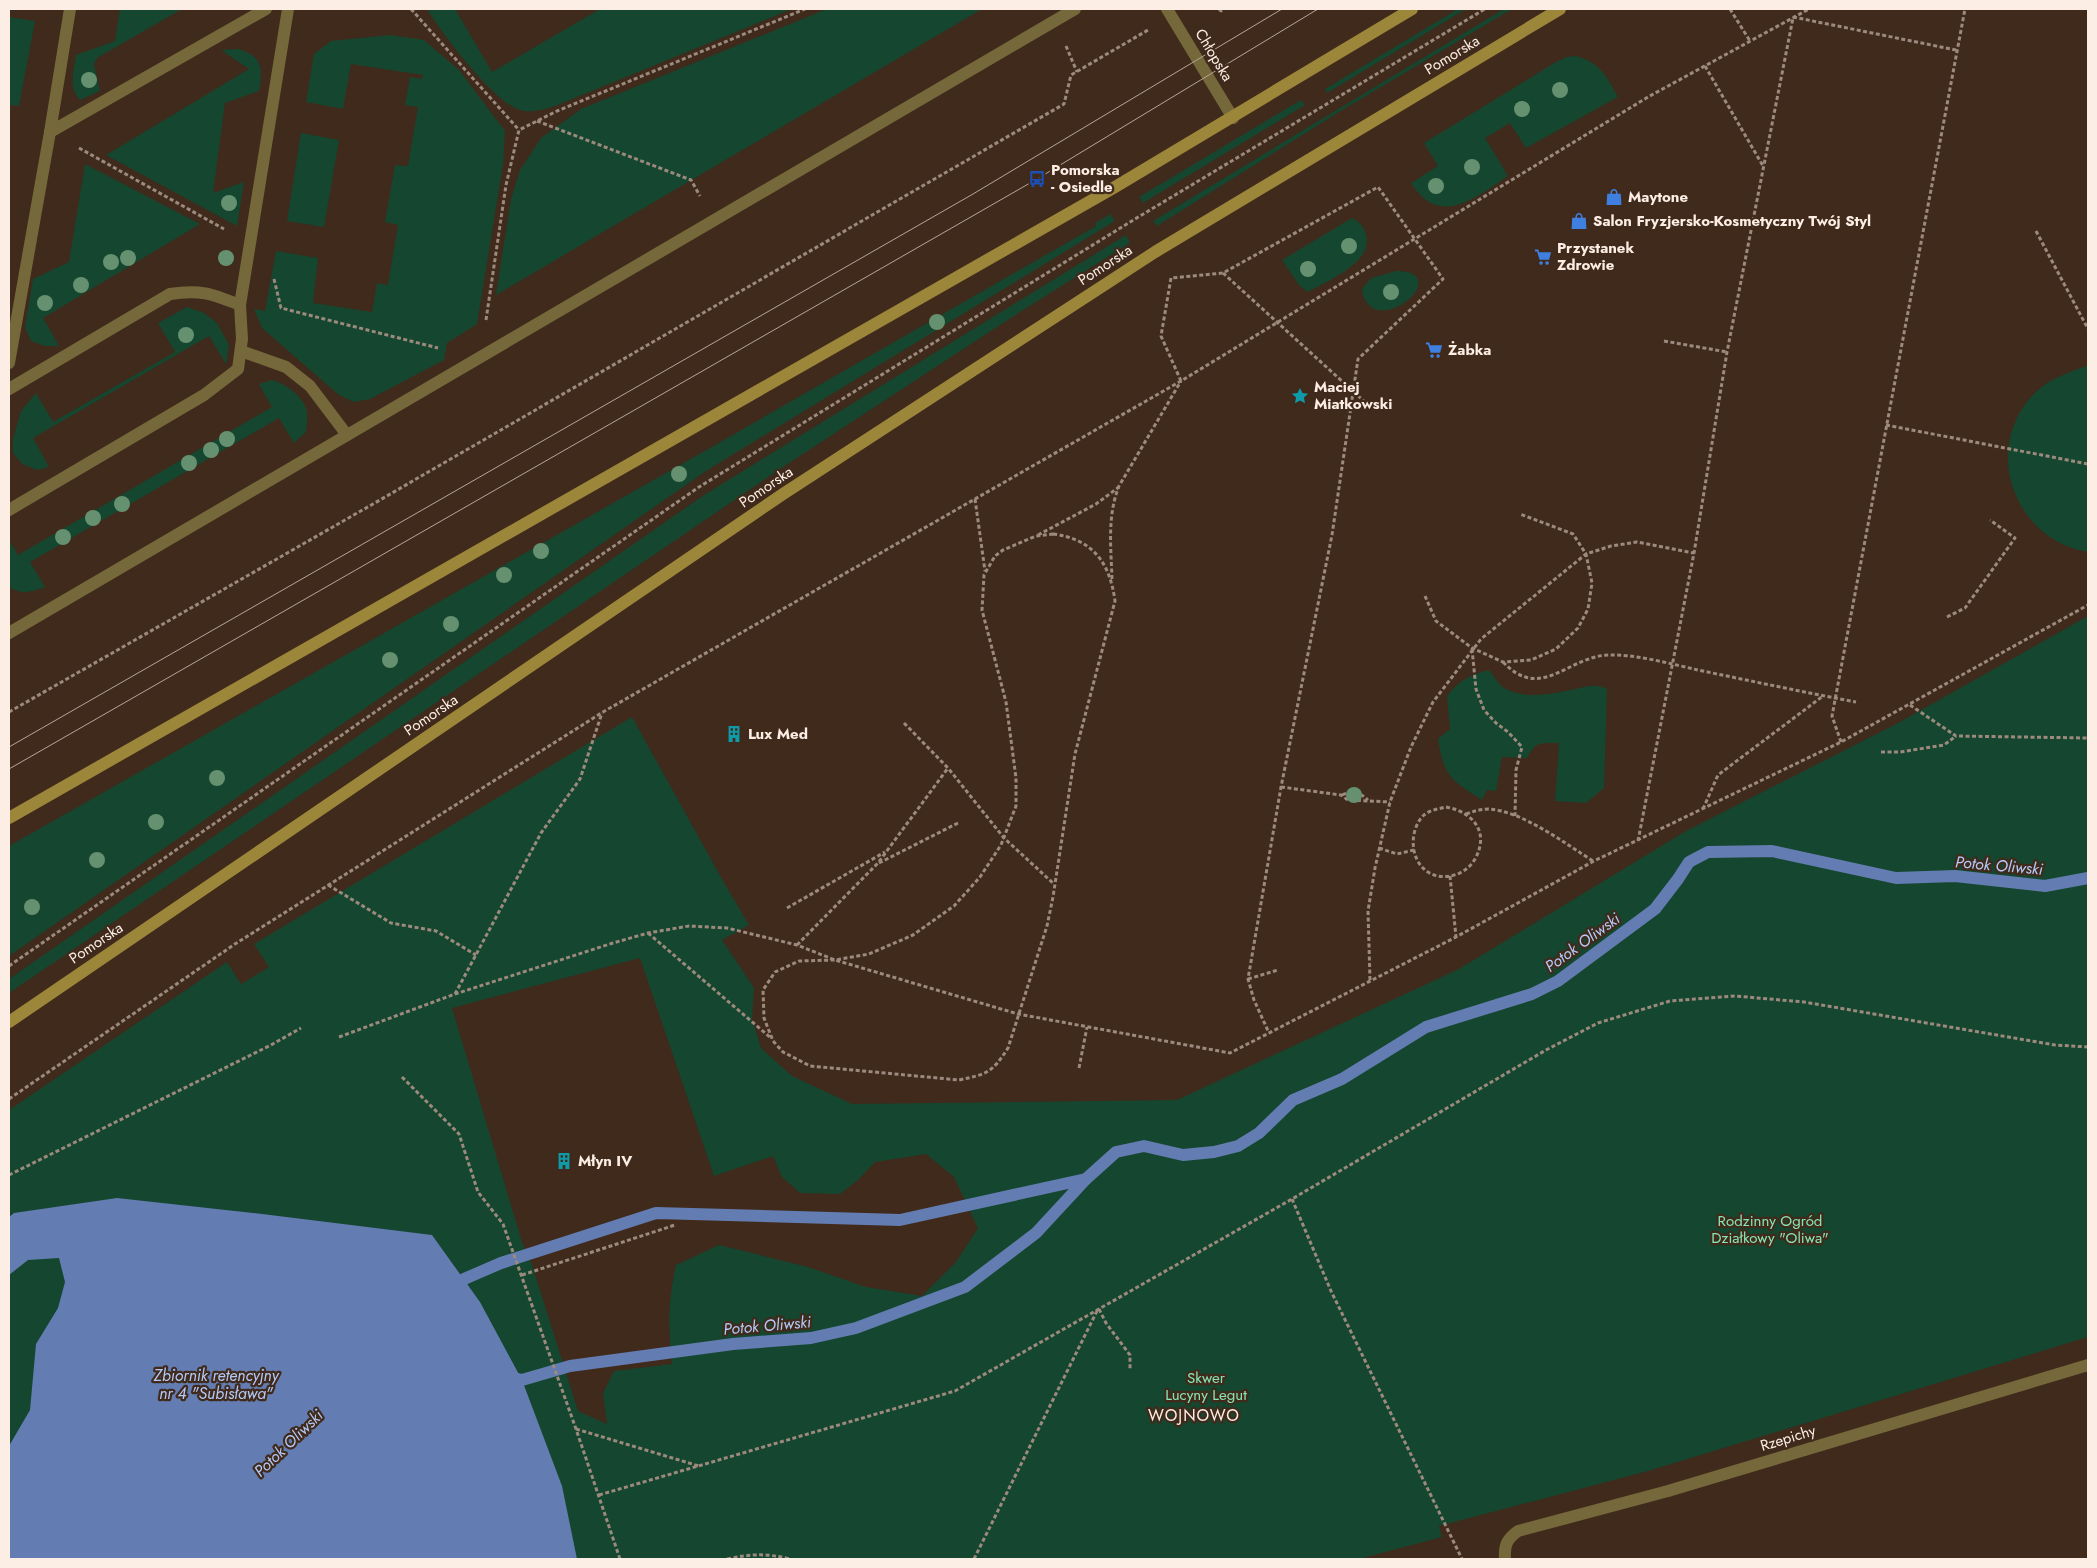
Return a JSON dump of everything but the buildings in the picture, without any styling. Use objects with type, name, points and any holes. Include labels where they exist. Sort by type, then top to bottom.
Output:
[{"type":"main road","points":[[9,818],[1115,187],[1412,9]]},
{"type":"main road","name":"Pomorska","points":[[9,1022],[791,488],[1156,252],[1560,9]]},
{"type":"street","points":[[9,363],[12,319],[50,132],[70,9]]},
{"type":"street","points":[[50,132],[266,9]]},
{"type":"street","points":[[9,510],[204,395],[238,369],[242,339],[240,305],[288,9]]},
{"type":"street","points":[[9,633],[1075,9]]},
{"type":"street","name":"Chłopska","points":[[1170,13],[1233,118]]},
{"type":"street","points":[[9,389],[170,294],[207,292],[240,305]]},
{"type":"street","points":[[241,351],[286,367],[310,386],[347,435]]},
{"type":"street","name":"Rzepichy","points":[[1504,1554],[1509,1538],[1518,1531],[1668,1491],[2088,1365]]},
{"type":"path","points":[[411,9],[519,130]]},
{"type":"path","points":[[519,130],[805,9]]},
{"type":"path","points":[[1219,9],[1220,11],[1224,9]]},
{"type":"path","points":[[9,966],[699,487],[1135,219],[1485,9]]},
{"type":"path","points":[[1730,9],[1750,41]]},
{"type":"path","points":[[9,1099],[235,944],[602,712],[1181,381],[1648,97],[1809,9]]},
{"type":"path","points":[[1841,742],[1832,716],[1835,698],[1965,9]]},
{"type":"path","points":[[9,712],[373,504],[1064,104],[1071,75],[1170,13]]},
{"type":"path","points":[[1793,17],[1957,50]]},
{"type":"path","points":[[1638,841],[1694,554],[1727,352],[1793,17]]},
{"type":"path","points":[[1705,66],[1763,166]]},
{"type":"path","points":[[537,121],[691,180],[714,220]]},
{"type":"path","points":[[486,321],[506,186],[519,130]]},
{"type":"path","points":[[50,132],[251,244]]},
{"type":"path","points":[[1181,381],[1161,336],[1171,278],[1223,274],[1378,187],[1443,279],[1358,359],[1332,535],[1281,787],[1248,979],[1254,1000],[1269,1033]]},
{"type":"path","points":[[2036,231],[2088,329]]},
{"type":"path","points":[[273,274],[281,308],[442,349]]},
{"type":"path","points":[[1223,274],[1366,403]]},
{"type":"path","points":[[1664,341],[1727,352]]},
{"type":"path","points":[[648,933],[772,1039],[783,1052],[810,1066],[959,1080],[983,1075],[997,1066],[1008,1048],[1047,926],[1075,754],[1116,601],[1110,531],[1113,503],[1119,486],[1181,381]]},
{"type":"path","points":[[1886,425],[2088,464]]},
{"type":"path","points":[[985,572],[995,556],[1003,550],[1036,536],[1096,504],[1119,486]]},
{"type":"path","points":[[772,1039],[764,1018],[763,990],[775,972],[799,961],[835,960],[869,954],[913,935],[954,906],[980,877],[1002,845],[1016,806],[1016,778],[1006,702],[982,610],[985,572],[975,499]]},
{"type":"path","points":[[1504,662],[1531,660],[1556,649],[1578,628],[1588,609],[1592,583],[1586,554],[1573,534],[1520,514]]},
{"type":"path","points":[[1947,617],[1965,608],[2015,538],[1990,520]]},
{"type":"path","points":[[1036,536],[1053,534],[1068,536],[1081,542],[1100,559],[1113,582]]},
{"type":"path","points":[[1370,980],[1368,911],[1379,848],[1390,802],[1411,747],[1433,702],[1472,648],[1586,554],[1611,546],[1637,542],[1694,554]]},
{"type":"path","points":[[1425,596],[1436,621],[1472,648],[1504,662],[1512,671],[1528,679],[1538,679],[1592,658],[1618,655],[1673,664],[1856,702]]},
{"type":"path","points":[[339,1036],[455,994],[648,933],[689,926],[727,928],[797,945],[835,960],[1018,1014],[1230,1053],[1456,937],[1594,861],[1841,742],[2088,605]]},
{"type":"path","points":[[1472,648],[1476,689],[1484,710],[1522,747],[1516,770],[1515,816]]},
{"type":"path","points":[[1703,810],[1718,775],[1823,696]]},
{"type":"path","points":[[1910,705],[1956,736],[2088,738]]},
{"type":"path","points":[[455,994],[541,834],[580,779],[602,712]]},
{"type":"path","points":[[904,723],[948,768],[1004,838],[1054,884]]},
{"type":"path","points":[[1881,752],[1900,752],[1944,745],[1956,736]]},
{"type":"path","points":[[797,945],[878,863],[948,768]]},
{"type":"path","points":[[1281,787],[1341,795],[1348,800],[1390,802]]},
{"type":"path","points":[[1341,795],[1350,791],[1361,793],[1368,800]]},
{"type":"path","points":[[1446,807],[1466,814],[1474,820],[1479,831],[1478,852],[1474,862],[1466,870],[1450,876],[1427,872],[1417,860],[1414,850],[1413,834],[1417,824],[1425,814],[1446,807]]},
{"type":"path","points":[[1466,814],[1490,809],[1515,816],[1543,829],[1594,861]]},
{"type":"path","points":[[878,863],[958,823]]},
{"type":"path","points":[[1379,848],[1397,854],[1414,850]]},
{"type":"path","points":[[787,908],[888,851]]},
{"type":"path","points":[[1450,876],[1456,937]]},
{"type":"path","points":[[328,885],[391,923],[436,931],[476,955]]},
{"type":"path","points":[[1248,979],[1278,970]]},
{"type":"path","points":[[599,1495],[955,1391],[1292,1199],[1546,1050],[1598,1023],[1670,1001],[1736,996],[1804,1002],[2055,1045],[2088,1047]]},
{"type":"path","points":[[1080,1068],[1087,1027]]},
{"type":"path","points":[[9,1175],[271,1045],[301,1028]]},
{"type":"path","points":[[402,1077],[459,1134],[478,1192],[503,1224],[620,1559]]},
{"type":"path","points":[[1292,1199],[1331,1291],[1462,1559]]},
{"type":"path","points":[[522,1275],[675,1225]]},
{"type":"path","points":[[1098,1309],[1106,1324],[1130,1355],[1130,1369]]},
{"type":"path","points":[[974,1559],[1098,1309]]},
{"type":"path","points":[[576,1429],[699,1466]]},
{"type":"path","points":[[727,1559],[748,1555],[770,1554],[790,1559]]},
{"type":"green space","points":[[120,9],[182,9],[97,58],[94,64],[100,91],[80,100],[76,95],[73,84],[76,55],[115,41]]},
{"type":"green space","points":[[427,9],[455,9],[492,72],[600,9],[792,9],[555,106],[532,111],[517,109],[506,103],[494,92],[455,49]]},
{"type":"green space","points":[[827,9],[982,9],[496,295],[511,199],[520,170],[541,138],[581,109]]},
{"type":"green space","points":[[1458,9],[1466,9],[1327,93],[1325,89]]},
{"type":"green space","points":[[1504,9],[1512,9],[1339,112],[1157,226],[1153,221]]},
{"type":"green space","points":[[9,17],[35,21],[19,106],[9,105]]},
{"type":"green space","points":[[390,35],[424,40],[459,70],[505,131],[503,164],[477,324],[447,343],[444,360],[370,399],[354,402],[339,395],[262,328],[254,309],[265,311],[276,251],[318,258],[313,303],[372,312],[377,283],[388,285],[398,225],[385,222],[395,165],[408,166],[418,107],[405,105],[410,77],[422,79],[423,75],[351,64],[343,109],[306,102],[314,54],[331,41]]},
{"type":"green space","points":[[238,49],[252,55],[259,64],[261,76],[259,91],[225,103],[213,193],[244,182],[237,226],[106,155],[249,69],[221,50]]},
{"type":"green space","points":[[1576,56],[1591,62],[1602,71],[1618,97],[1526,148],[1510,123],[1485,138],[1508,176],[1471,200],[1458,205],[1446,207],[1434,204],[1422,197],[1411,183],[1438,166],[1424,143],[1556,62],[1567,57]]},
{"type":"green space","points":[[1301,100],[1305,105],[1143,203],[1139,197]]},
{"type":"green space","points":[[301,133],[339,140],[324,227],[287,221]]},
{"type":"green space","points":[[85,164],[200,224],[43,318],[59,346],[44,346],[31,341],[25,327],[33,279],[69,262]]},
{"type":"green space","points":[[1111,214],[1115,221],[706,471],[9,956],[9,846],[710,448],[1096,226],[1095,223]]},
{"type":"green space","points":[[1352,218],[1363,227],[1366,235],[1367,245],[1363,254],[1347,270],[1308,292],[1299,285],[1282,260]]},
{"type":"green space","points":[[1126,235],[1130,243],[1020,312],[786,465],[9,993],[9,979],[704,495]]},
{"type":"green space","points":[[1396,271],[1412,274],[1418,280],[1417,289],[1411,298],[1401,305],[1389,310],[1377,310],[1367,303],[1362,289],[1371,278]]},
{"type":"green space","points":[[187,307],[204,313],[217,323],[229,345],[226,364],[209,336],[33,438],[49,467],[37,470],[22,464],[13,453],[13,439],[21,411],[36,393],[53,422],[175,352],[158,323]]},
{"type":"green space","points":[[2088,366],[2088,552],[2063,544],[2042,531],[2025,513],[2014,491],[2009,467],[2009,443],[2016,419],[2037,391],[2064,374]]},
{"type":"green space","points":[[272,380],[290,389],[306,407],[306,432],[294,443],[279,418],[30,562],[45,587],[27,592],[13,590],[9,587],[9,540],[18,555],[272,407],[259,384]]},
{"type":"green space","points":[[2088,616],[2088,1337],[1648,1471],[1439,1526],[1442,1537],[1359,1559],[9,1559],[9,1110],[227,962],[241,984],[269,967],[254,944],[632,717],[749,925],[722,940],[754,988],[752,1019],[761,1048],[792,1076],[852,1104],[1177,1100],[1459,969],[1686,831],[1898,723]],"holes":[[[640,958],[714,1176],[773,1156],[782,1177],[800,1193],[840,1194],[858,1180],[875,1162],[926,1154],[954,1177],[978,1228],[956,1262],[922,1296],[866,1287],[808,1267],[719,1245],[676,1265],[671,1291],[670,1314],[672,1364],[614,1371],[603,1393],[607,1424],[578,1411],[532,1265],[522,1242],[452,1008]]]},
{"type":"green space","points":[[1489,670],[1504,688],[1522,694],[1551,694],[1594,686],[1607,689],[1604,788],[1586,803],[1555,801],[1559,743],[1539,744],[1533,748],[1527,758],[1502,757],[1496,791],[1487,790],[1482,800],[1456,782],[1446,770],[1438,739],[1450,729],[1447,696],[1465,679]]},
{"type":"water","name":"Zbiornik retencyjny nr 4 \"Subisława\"","points":[[117,1198],[432,1235],[480,1302],[522,1380],[562,1486],[577,1559],[9,1559],[9,1446],[30,1410],[36,1344],[58,1308],[65,1282],[59,1258],[28,1260],[9,1275],[9,1217],[14,1213]]},
{"type":"waterway","name":"Potok Oliwski","points":[[505,1376],[522,1380],[570,1366],[733,1344],[811,1338],[856,1328],[965,1287],[1036,1233],[1086,1179],[1116,1152],[1144,1146],[1183,1155],[1214,1152],[1238,1146],[1259,1133],[1293,1100],[1342,1079],[1426,1027],[1532,994],[1558,981],[1655,909],[1689,862],[1708,852],[1772,851],[1896,878],[1955,876],[2045,886],[2088,878]]},
{"type":"waterway","name":"Potok Oliwski","points":[[455,1292],[464,1279],[501,1263],[656,1213],[900,1220],[1086,1179]]},
{"type":"tram line","points":[[9,747],[973,194],[1282,9]]},
{"type":"tram line","points":[[9,769],[1037,179],[1318,9]]},
{"type":"place","name":"Pomorska - Osiedle","points":[[1037,179]]},
{"type":"place","name":"Maytone","points":[[1614,197]]},
{"type":"place","name":"Salon Fryzjersko-Kosmetyczny Twój Styl","points":[[1579,221]]},
{"type":"place","name":"Przystanek Zdrowie","points":[[1543,257]]},
{"type":"place","name":"Żabka","points":[[1434,350]]},
{"type":"place","name":"Maciej Miatkowski","points":[[1300,396]]},
{"type":"place","name":"Lux Med","points":[[734,734]]},
{"type":"place","name":"Młyn IV","points":[[564,1161]]},
{"type":"district","name":"WOJNOWO","points":[[1194,1415]]},
{"type":"park label","name":"Rodzinny Ogród Działkowy \"Oliwa\"","points":[[1770,1230]]},
{"type":"park label","name":"Skwer Lucyny Legut","points":[[1206,1386]]}]
